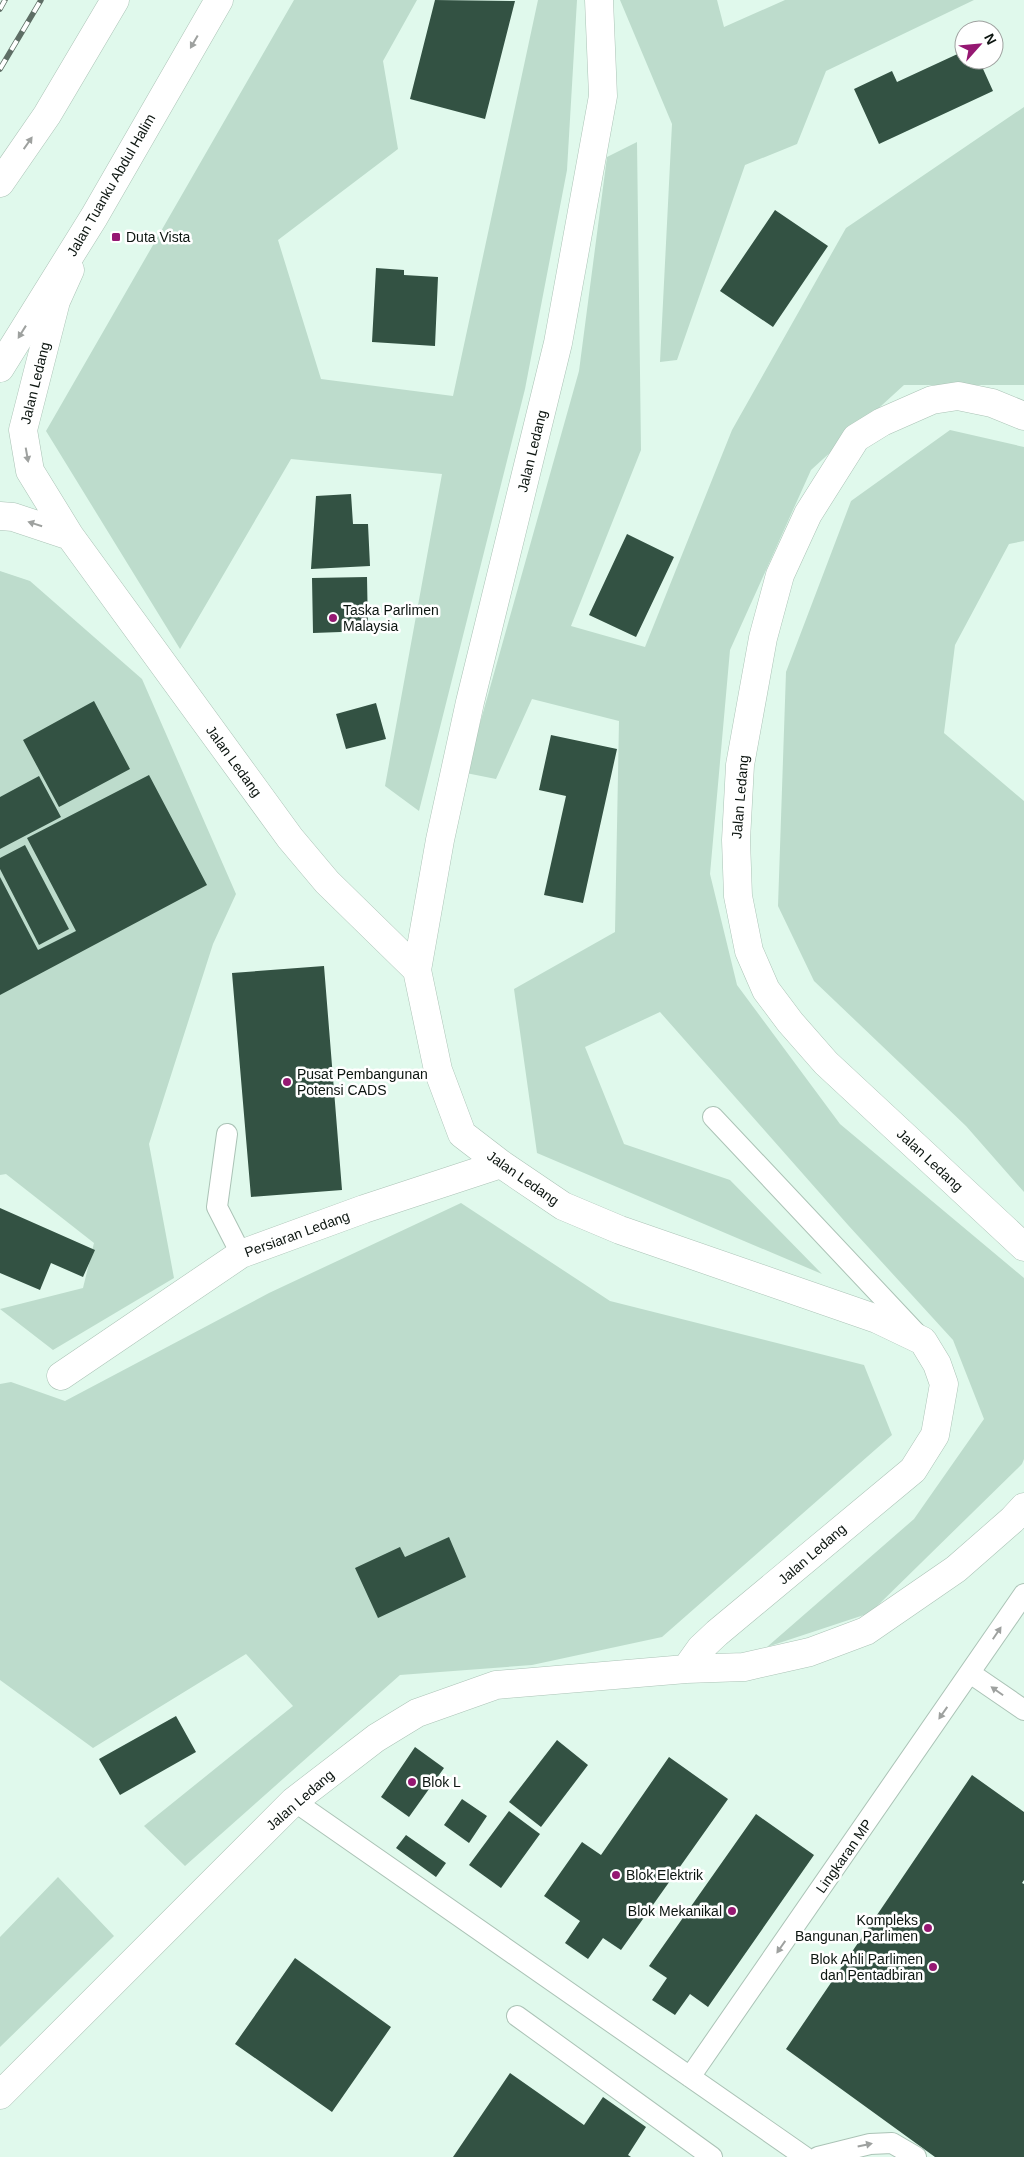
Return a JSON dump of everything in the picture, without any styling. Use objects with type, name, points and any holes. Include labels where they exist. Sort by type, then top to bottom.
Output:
[{"type":"street","points":[[3,176],[47,115],[115,0]]},
{"type":"street","name":"Jalan Tuanku Abdul Halim","points":[[0,368],[89,226],[219,0]]},
{"type":"street","name":"Jalan Ledang","points":[[599,0],[603,96],[558,343],[470,702],[440,840],[417,970],[438,1070],[462,1134],[501,1164],[563,1206],[620,1230],[876,1319],[923,1341],[937,1364],[944,1384],[935,1435],[913,1470],[717,1633],[701,1648],[686,1668]]},
{"type":"street","name":"Jalan Ledang","points":[[89,226],[56,301],[23,430],[30,472],[70,536],[290,838],[327,882],[417,970]]},
{"type":"street","name":"Jalan Ledang","points":[[1024,416],[992,403],[958,396],[932,400],[882,422],[856,438],[808,514],[780,575],[763,638],[740,766],[736,840],[738,896],[745,933],[749,952],[766,990],[790,1022],[826,1063],[1024,1248]]},
{"type":"street","points":[[0,516],[13,517],[70,536]]},
{"type":"street","name":"Persiaran Ledang","points":[[62,1376],[241,1254],[364,1209],[501,1164]]},
{"type":"street","name":"Jalan Ledang","points":[[0,2095],[294,1801],[376,1738],[417,1713],[496,1685],[686,1668],[744,1667],[810,1652],[866,1630],[956,1569],[1012,1520],[1024,1506]]},
{"type":"lane","points":[[713,1117],[923,1341]]},
{"type":"lane","points":[[227,1134],[217,1207],[241,1254]]},
{"type":"lane","name":"Lingkaran MP","points":[[690,2077],[1024,1594]]},
{"type":"lane","points":[[970,1672],[1024,1710]]},
{"type":"lane","points":[[294,1801],[805,2157]]},
{"type":"lane","points":[[517,2016],[712,2157]]},
{"type":"lane","points":[[818,2157],[870,2144],[892,2143],[916,2157]]},
{"type":"green space","points":[[294,0],[417,0],[383,61],[398,149],[278,240],[321,379],[453,396],[538,0],[577,0],[567,170],[525,389],[419,811],[385,786],[442,474],[291,459],[180,649],[46,431]]},
{"type":"green space","points":[[620,0],[717,0],[724,27],[785,0],[974,0],[826,71],[797,144],[745,165],[677,360],[660,362],[672,124]]},
{"type":"green space","points":[[1024,107],[1024,385],[904,385],[811,470],[730,650],[710,874],[737,985],[840,1124],[1024,1278],[1024,1459],[1022,1464],[870,1613],[767,1647],[914,1519],[984,1419],[953,1340],[848,1225],[660,1012],[585,1047],[624,1144],[730,1180],[822,1274],[537,1153],[514,989],[615,932],[619,721],[532,699],[496,779],[466,773],[579,371],[607,157],[637,142],[641,450],[571,626],[645,647],[732,430],[846,228]]},
{"type":"green space","points":[[950,430],[1024,447],[1024,541],[1009,544],[955,645],[944,733],[1024,801],[1024,1192],[966,1126],[814,981],[778,906],[786,672],[851,501]]},
{"type":"green space","points":[[0,571],[30,581],[142,679],[236,894],[213,944],[149,1144],[174,1278],[53,1350],[0,1309],[83,1288],[94,1243],[6,1174],[0,1175]]},
{"type":"green space","points":[[461,1203],[610,1301],[864,1365],[892,1435],[662,1637],[532,1665],[400,1675],[185,1866],[144,1826],[293,1706],[246,1654],[93,1748],[0,1680],[0,1384],[11,1382],[65,1401],[269,1293]]},
{"type":"green space","points":[[58,1877],[114,1936],[0,2047],[0,1937]]},
{"type":"building","points":[[435,0],[515,1],[485,119],[410,99]]},
{"type":"building","points":[[954,56],[954,70],[984,70],[993,91],[879,144],[854,89],[892,71],[897,82]]},
{"type":"building","points":[[775,210],[828,246],[773,327],[720,291]]},
{"type":"building","points":[[376,268],[404,270],[404,275],[438,277],[435,346],[372,342]]},
{"type":"building","points":[[351,494],[353,524],[368,524],[370,566],[311,569],[316,496]]},
{"type":"building","points":[[627,534],[674,557],[636,637],[589,615]]},
{"type":"building","points":[[367,577],[368,631],[313,633],[312,578]]},
{"type":"building","points":[[94,701],[130,769],[59,807],[23,740]]},
{"type":"building","points":[[376,703],[386,739],[346,749],[336,714]]},
{"type":"building","points":[[551,735],[617,749],[583,903],[544,895],[566,796],[539,790]]},
{"type":"building","points":[[149,775],[207,885],[0,995],[0,877],[38,950],[76,931],[27,838]]},
{"type":"building","points":[[39,776],[61,817],[0,849],[0,797]]},
{"type":"building","points":[[25,845],[69,929],[39,945],[0,869],[0,858]]},
{"type":"building","name":"Pusat Pembangunan Potensi CADS","points":[[324,966],[342,1190],[251,1197],[232,973]]},
{"type":"building","points":[[0,1208],[95,1250],[83,1277],[51,1263],[40,1290],[0,1273]]},
{"type":"building","points":[[449,1537],[466,1577],[378,1618],[355,1568],[400,1547],[405,1557]]},
{"type":"building","points":[[176,1716],[196,1752],[120,1795],[99,1759]]},
{"type":"building","points":[[557,1740],[588,1765],[541,1827],[509,1802]]},
{"type":"building","name":"Blok L","points":[[415,1747],[444,1768],[409,1817],[381,1797]]},
{"type":"building","name":"Blok Elektrik","points":[[669,1757],[728,1799],[621,1950],[603,1938],[588,1959],[565,1943],[580,1921],[544,1896],[582,1842],[601,1855]]},
{"type":"building","name":"Blok Ahli Parlimen dan Pentadbiran","points":[[972,1775],[1024,1812],[1024,1880],[1022,1883],[1024,1884],[1024,2157],[935,2157],[786,2049]]},
{"type":"building","points":[[462,1799],[487,1816],[469,1843],[444,1825]]},
{"type":"building","points":[[509,1811],[540,1834],[501,1888],[469,1865]]},
{"type":"building","name":"Blok Mekanikal","points":[[756,1814],[814,1855],[708,2007],[690,1994],[675,2015],[652,2000],[667,1978],[649,1966]]},
{"type":"building","points":[[406,1835],[446,1863],[436,1877],[396,1848]]},
{"type":"building","points":[[295,1958],[391,2027],[332,2112],[235,2044]]},
{"type":"building","points":[[510,2073],[584,2125],[603,2097],[646,2127],[628,2155],[631,2157],[453,2157]]},
{"type":"railway","points":[[0,9],[5,0]]},
{"type":"railway","points":[[0,69],[41,0]]},
{"type":"place","name":"Duta Vista","points":[[116,237]]},
{"type":"place","name":"Taska Parlimen Malaysia","points":[[333,618]]},
{"type":"place","name":"Pusat Pembangunan Potensi CADS","points":[[287,1082]]},
{"type":"place","name":"Blok L","points":[[412,1782]]},
{"type":"place","name":"Blok Elektrik","points":[[616,1875]]},
{"type":"place","name":"Blok Mekanikal","points":[[732,1911]]},
{"type":"place","name":"Kompleks Bangunan Parlimen","points":[[928,1928]]},
{"type":"place","name":"Blok Ahli Parlimen dan Pentadbiran","points":[[933,1967]]}]
